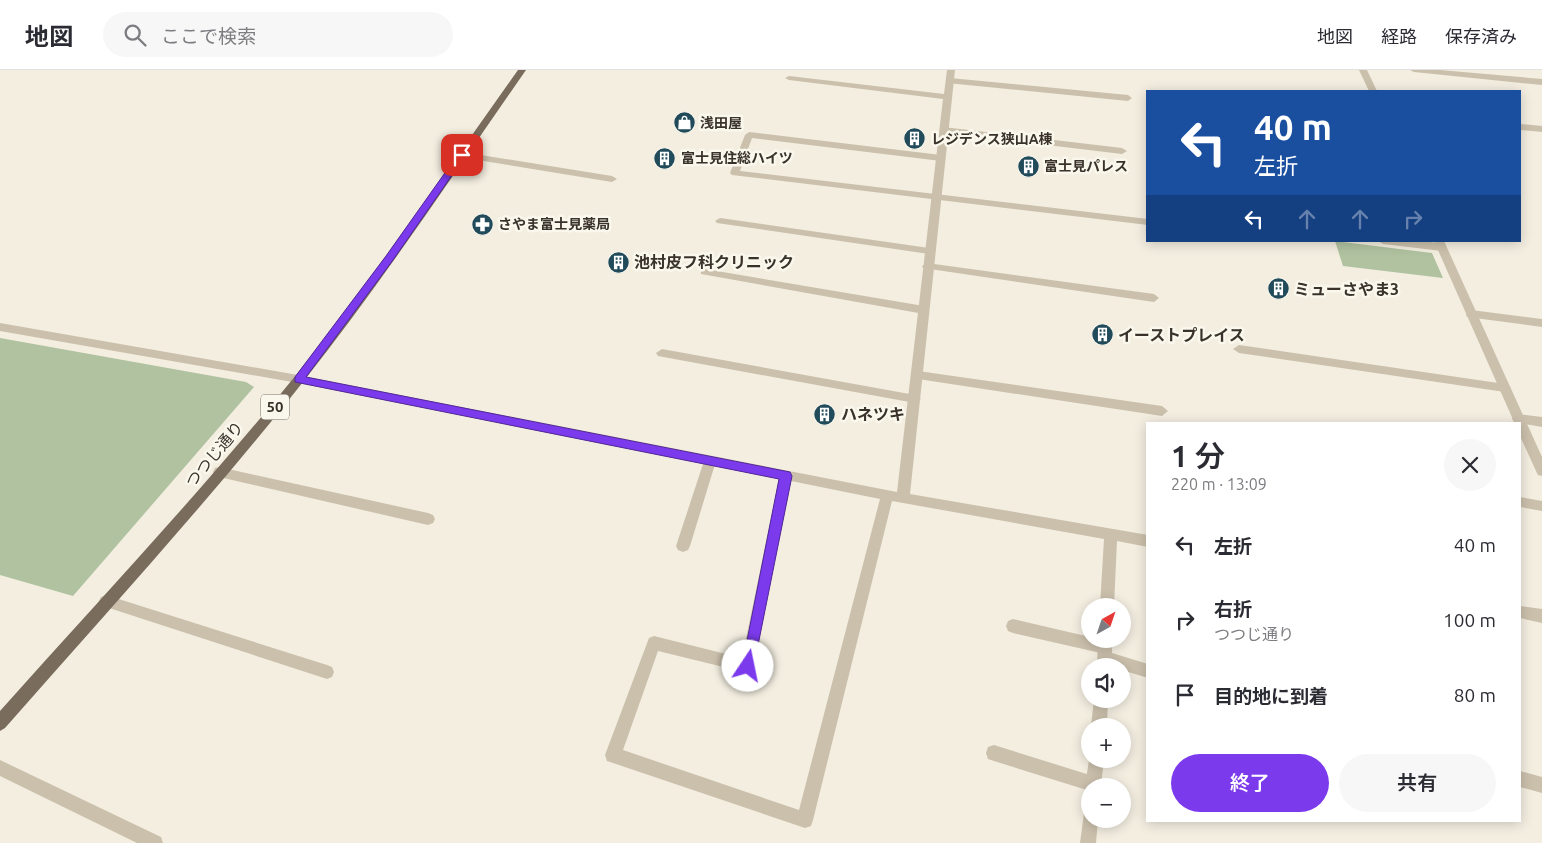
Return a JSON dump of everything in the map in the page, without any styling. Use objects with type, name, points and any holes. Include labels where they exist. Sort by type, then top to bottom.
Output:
[{"type":"main road","name":"つつじ通り","points":[[0,723],[298,379],[389,258],[522,70]]},
{"type":"street","points":[[903,498],[950,70]]},
{"type":"street","points":[[1363,70],[1373,90]]},
{"type":"street","points":[[1414,70],[1542,82]]},
{"type":"street","points":[[789,78],[948,97]]},
{"type":"street","points":[[950,81],[1128,98]]},
{"type":"street","points":[[1521,127],[1542,129]]},
{"type":"street","points":[[943,130],[1122,151]]},
{"type":"street","points":[[941,158],[749,135],[735,173],[1146,222]]},
{"type":"street","points":[[462,155],[612,178]]},
{"type":"street","points":[[720,222],[929,251]]},
{"type":"street","points":[[1398,242],[1441,245],[1519,422]]},
{"type":"street","points":[[927,266],[1154,298]]},
{"type":"street","points":[[705,272],[924,310]]},
{"type":"street","points":[[1471,314],[1542,323]]},
{"type":"street","points":[[0,327],[298,379],[786,476],[1146,541]]},
{"type":"street","points":[[1239,349],[1505,388]]},
{"type":"street","points":[[662,353],[915,399]]},
{"type":"street","points":[[918,375],[1162,411]]},
{"type":"street","points":[[1518,419],[1542,422]]},
{"type":"street","points":[[1521,426],[1542,471]]},
{"type":"street","points":[[683,546],[710,461]]},
{"type":"street","points":[[219,472],[428,519]]},
{"type":"street","points":[[786,476],[748,666],[654,644],[613,755],[804,820],[887,495]]},
{"type":"street","points":[[1521,502],[1542,506]]},
{"type":"street","points":[[1107,598],[1111,534]]},
{"type":"street","points":[[106,601],[327,672]]},
{"type":"street","points":[[1521,612],[1542,616]]},
{"type":"street","points":[[1013,626],[1105,653],[1146,669]]},
{"type":"street","points":[[994,753],[1081,781]]},
{"type":"street","points":[[0,768],[155,843]]},
{"type":"street","points":[[1521,779],[1542,785]]},
{"type":"street","points":[[1088,843],[1089,828]]},
{"type":"green space","points":[[1335,242],[1432,253],[1443,278],[1343,266]]},
{"type":"green space","points":[[0,338],[246,382],[254,387],[73,596],[0,575]]},
{"type":"place","name":"浅田屋","points":[[684,123]]},
{"type":"place","name":"レジデンス狭山A棟","points":[[915,139]]},
{"type":"place","name":"富士見住総ハイツ","points":[[665,158]]},
{"type":"place","name":"富士見パレス","points":[[1028,166]]},
{"type":"place","name":"さやま富士見薬局","points":[[482,224]]},
{"type":"place","name":"池村皮フ科クリニック","points":[[618,262]]},
{"type":"place","name":"ミューさやま3","points":[[1278,289]]},
{"type":"place","name":"イーストプレイス","points":[[1102,335]]},
{"type":"place","name":"ハネツキ","points":[[825,414]]},
{"type":"route","points":[[462,155],[389,258],[298,379],[786,476],[748,666]]}]
